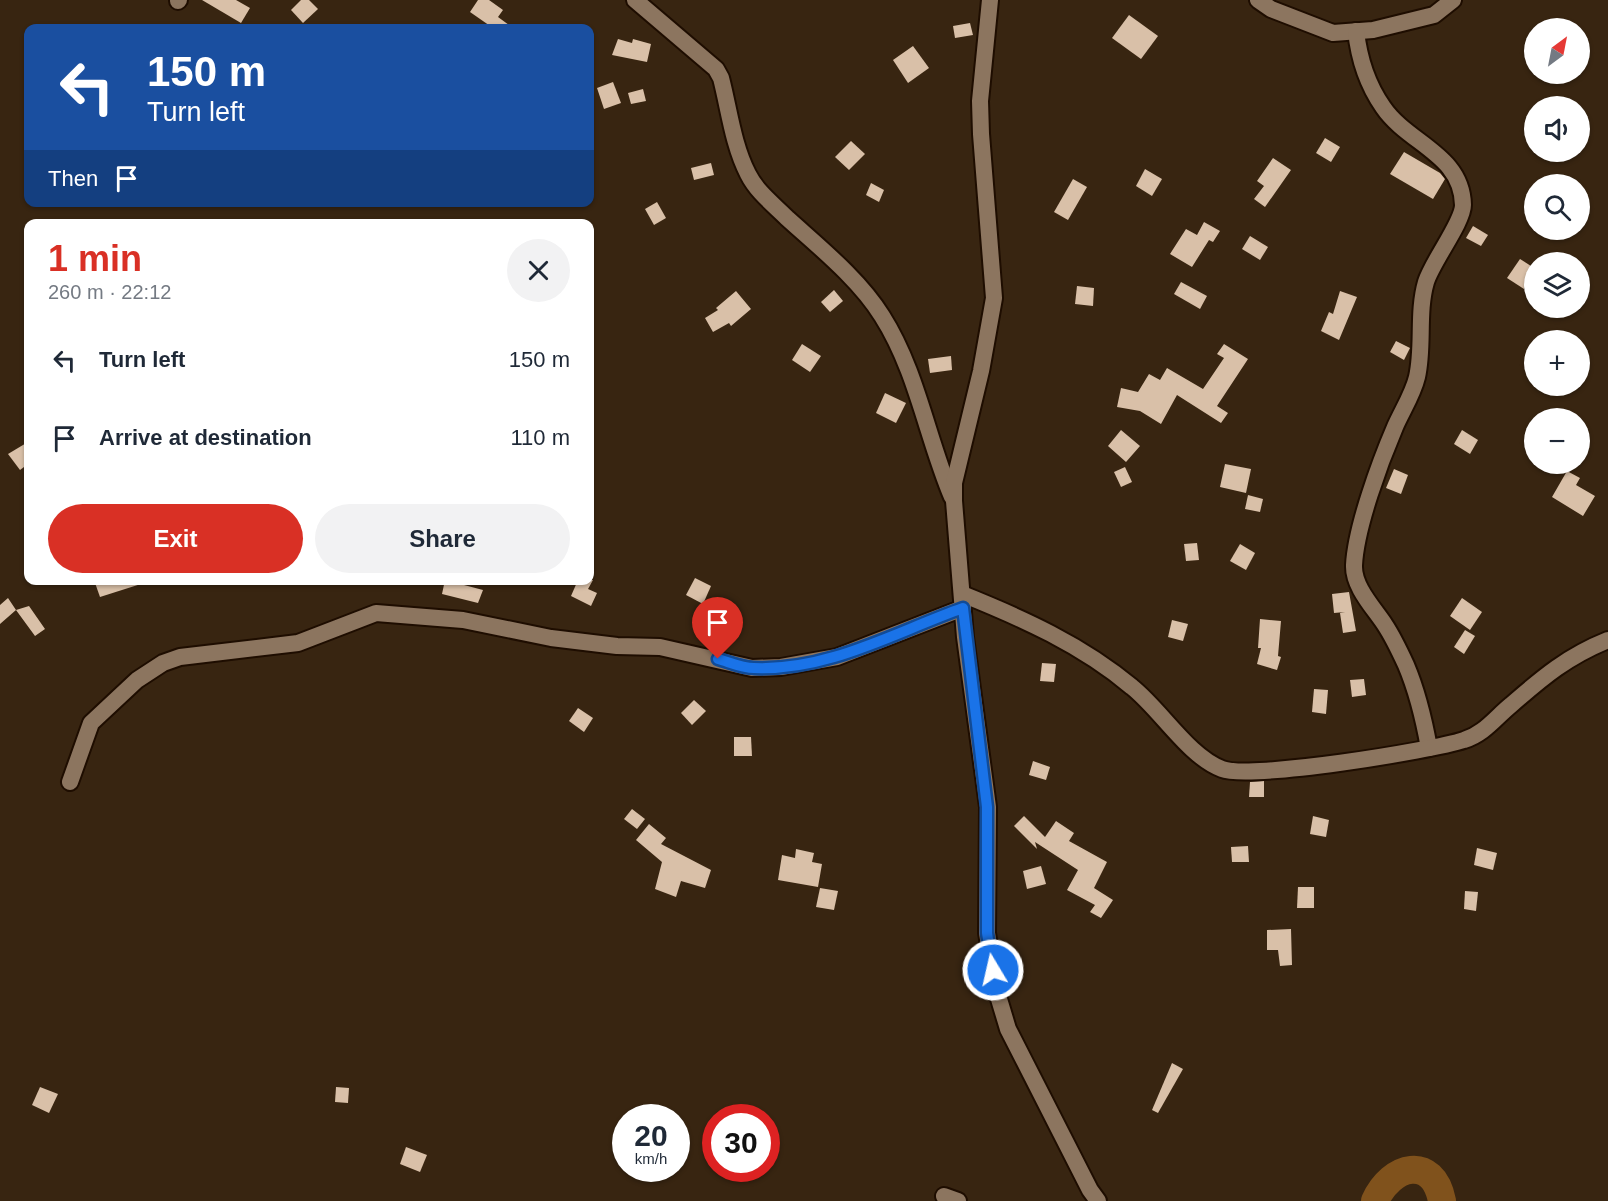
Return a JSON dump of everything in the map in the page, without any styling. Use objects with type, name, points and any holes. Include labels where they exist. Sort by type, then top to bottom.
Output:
[{"type":"street","points":[[635,0],[716,69],[721,78],[740,156],[748,175],[762,195],[855,284],[880,313],[898,344],[936,459],[954,501]]},
{"type":"street","points":[[990,0],[980,112],[994,298],[981,371],[954,483],[962,601],[987,807],[987,933],[996,989],[1008,1029],[1090,1190],[1098,1201]]},
{"type":"street","points":[[1258,0],[1271,9],[1333,33],[1373,30],[1434,15],[1453,0]]},
{"type":"street","points":[[1356,31],[1359,61],[1383,108],[1401,128],[1434,151],[1451,168],[1461,186],[1463,208],[1427,280],[1422,304],[1422,335],[1416,379],[1394,430],[1365,513],[1353,567],[1359,586],[1386,626],[1406,665],[1425,723],[1429,748]]},
{"type":"street","points":[[70,782],[91,723],[137,680],[163,663],[180,657],[298,643],[376,613],[463,620],[562,640],[617,646],[660,647],[752,668],[781,667],[837,657],[962,601],[1020,617],[1081,651],[1133,687],[1196,751],[1224,770],[1261,772],[1429,748],[1465,740],[1484,730],[1568,658],[1608,640]]},
{"type":"building","points":[[202,0],[236,0],[250,8],[241,23]]},
{"type":"building","points":[[301,0],[309,0],[318,9],[303,23],[291,10]]},
{"type":"building","points":[[478,0],[489,0],[503,10],[498,17],[508,24],[487,24],[470,12]]},
{"type":"building","points":[[1129,15],[1158,36],[1141,59],[1112,38]]},
{"type":"building","points":[[970,23],[973,35],[955,38],[953,26]]},
{"type":"building","points":[[618,39],[632,43],[633,39],[651,44],[647,62],[612,55]]},
{"type":"building","points":[[913,46],[929,68],[908,83],[893,60]]},
{"type":"building","points":[[613,82],[621,103],[604,109],[597,88]]},
{"type":"building","points":[[643,89],[646,101],[631,104],[628,93]]},
{"type":"building","points":[[1325,138],[1340,147],[1331,162],[1316,153]]},
{"type":"building","points":[[851,141],[865,154],[849,170],[835,157]]},
{"type":"building","points":[[1404,152],[1440,173],[1445,179],[1433,199],[1390,174]]},
{"type":"building","points":[[1273,158],[1291,170],[1265,207],[1254,199],[1264,186],[1257,181]]},
{"type":"building","points":[[711,163],[714,175],[694,180],[691,168]]},
{"type":"building","points":[[1145,169],[1162,179],[1152,196],[1136,186]]},
{"type":"building","points":[[1073,179],[1087,187],[1068,220],[1054,212]]},
{"type":"building","points":[[871,183],[884,190],[879,202],[866,195]]},
{"type":"building","points":[[657,202],[666,218],[654,225],[645,209]]},
{"type":"building","points":[[1204,222],[1220,231],[1213,242],[1209,240],[1192,267],[1170,254],[1186,229],[1197,235]]},
{"type":"building","points":[[1473,226],[1488,235],[1481,246],[1466,238]]},
{"type":"building","points":[[1250,236],[1268,247],[1260,260],[1242,249]]},
{"type":"building","points":[[1520,259],[1524,262],[1524,289],[1507,278]]},
{"type":"building","points":[[1181,282],[1207,296],[1200,309],[1174,294]]},
{"type":"building","points":[[1077,286],[1094,288],[1093,306],[1075,304]]},
{"type":"building","points":[[834,290],[843,301],[830,312],[821,302]]},
{"type":"building","points":[[736,291],[751,309],[731,326],[729,323],[713,332],[705,318],[718,310],[716,308]]},
{"type":"building","points":[[1340,291],[1357,297],[1339,340],[1321,331],[1329,312],[1333,314]]},
{"type":"building","points":[[1396,341],[1410,348],[1404,360],[1390,352]]},
{"type":"building","points":[[802,344],[821,356],[810,372],[792,360]]},
{"type":"building","points":[[1224,344],[1248,359],[1217,406],[1228,413],[1221,423],[1177,395],[1161,424],[1140,411],[1117,407],[1121,388],[1138,392],[1149,374],[1160,380],[1167,368],[1203,389],[1224,358],[1217,354]]},
{"type":"building","points":[[951,356],[952,370],[930,373],[928,359]]},
{"type":"building","points":[[885,393],[906,403],[896,423],[876,413]]},
{"type":"building","points":[[1121,430],[1140,446],[1126,462],[1108,446]]},
{"type":"building","points":[[1462,430],[1478,440],[1470,454],[1454,444]]},
{"type":"building","points":[[24,444],[24,467],[20,470],[8,454]]},
{"type":"building","points":[[1225,464],[1251,469],[1246,493],[1220,487]]},
{"type":"building","points":[[1125,467],[1132,482],[1121,487],[1114,472]]},
{"type":"building","points":[[1394,469],[1408,475],[1401,494],[1386,488]]},
{"type":"building","points":[[1565,474],[1573,474],[1580,478],[1576,485],[1595,496],[1583,516],[1552,497]]},
{"type":"building","points":[[1248,495],[1263,499],[1260,512],[1245,509]]},
{"type":"building","points":[[1197,543],[1199,560],[1186,561],[1184,544]]},
{"type":"building","points":[[1240,544],[1255,553],[1246,570],[1230,561]]},
{"type":"building","points":[[695,578],[711,586],[703,604],[686,595]]},
{"type":"building","points":[[96,585],[138,585],[100,597]]},
{"type":"building","points":[[444,585],[464,585],[483,590],[478,603],[442,594]]},
{"type":"building","points":[[576,585],[590,585],[588,589],[597,593],[591,606],[571,596]]},
{"type":"building","points":[[1349,592],[1356,631],[1343,633],[1340,613],[1345,612],[1334,613],[1332,594]]},
{"type":"building","points":[[8,598],[16,610],[0,624],[0,605]]},
{"type":"building","points":[[1462,598],[1482,612],[1470,630],[1450,616]]},
{"type":"building","points":[[29,606],[45,629],[35,636],[16,610]]},
{"type":"building","points":[[1260,619],[1281,621],[1278,656],[1281,657],[1277,670],[1257,664],[1261,648],[1258,648]]},
{"type":"building","points":[[1172,620],[1188,624],[1183,641],[1168,637]]},
{"type":"building","points":[[1465,630],[1475,636],[1464,654],[1454,647]]},
{"type":"building","points":[[1042,663],[1056,664],[1054,682],[1040,681]]},
{"type":"building","points":[[1364,679],[1366,695],[1352,697],[1350,680]]},
{"type":"building","points":[[1314,689],[1328,690],[1326,714],[1312,712]]},
{"type":"building","points":[[694,700],[706,711],[692,725],[681,713]]},
{"type":"building","points":[[578,708],[593,718],[584,732],[569,721]]},
{"type":"building","points":[[734,737],[751,737],[752,756],[734,756]]},
{"type":"building","points":[[1033,761],[1050,767],[1046,780],[1029,775]]},
{"type":"building","points":[[1264,781],[1264,797],[1249,797],[1250,782]]},
{"type":"building","points":[[632,809],[645,819],[637,829],[624,819]]},
{"type":"building","points":[[1024,816],[1045,837],[1056,821],[1074,833],[1069,841],[1107,862],[1094,888],[1113,900],[1101,918],[1090,912],[1095,905],[1067,890],[1078,870],[1035,842],[1037,849],[1014,826]]},
{"type":"building","points":[[1313,816],[1329,820],[1326,837],[1310,834]]},
{"type":"building","points":[[649,824],[666,838],[661,844],[711,870],[705,888],[681,881],[676,897],[655,889],[662,862],[636,840]]},
{"type":"building","points":[[1248,846],[1249,862],[1232,862],[1231,847]]},
{"type":"building","points":[[1477,848],[1497,853],[1493,870],[1474,865]]},
{"type":"building","points":[[796,849],[814,853],[812,862],[822,864],[818,887],[778,880],[782,855],[795,858]]},
{"type":"building","points":[[1041,866],[1046,884],[1027,889],[1023,871]]},
{"type":"building","points":[[1298,887],[1314,887],[1314,908],[1297,908]]},
{"type":"building","points":[[820,888],[838,891],[834,910],[816,907]]},
{"type":"building","points":[[1465,891],[1478,892],[1476,911],[1464,909]]},
{"type":"building","points":[[1291,929],[1292,965],[1280,966],[1278,950],[1267,950],[1267,930]]},
{"type":"building","points":[[1172,1063],[1183,1069],[1158,1113],[1152,1110]]},
{"type":"building","points":[[40,1087],[58,1094],[49,1113],[32,1105]]},
{"type":"building","points":[[336,1087],[349,1088],[348,1103],[335,1102]]},
{"type":"building","points":[[406,1147],[427,1155],[420,1172],[400,1164]]},
{"type":"waterway","points":[[1375,1201],[1391,1179],[1411,1170],[1421,1171],[1430,1176],[1437,1186],[1442,1201]]},
{"type":"route","points":[[718,659],[752,668],[781,667],[837,657],[882,642],[929,619],[963,608],[987,807],[987,933],[993,970]]}]
